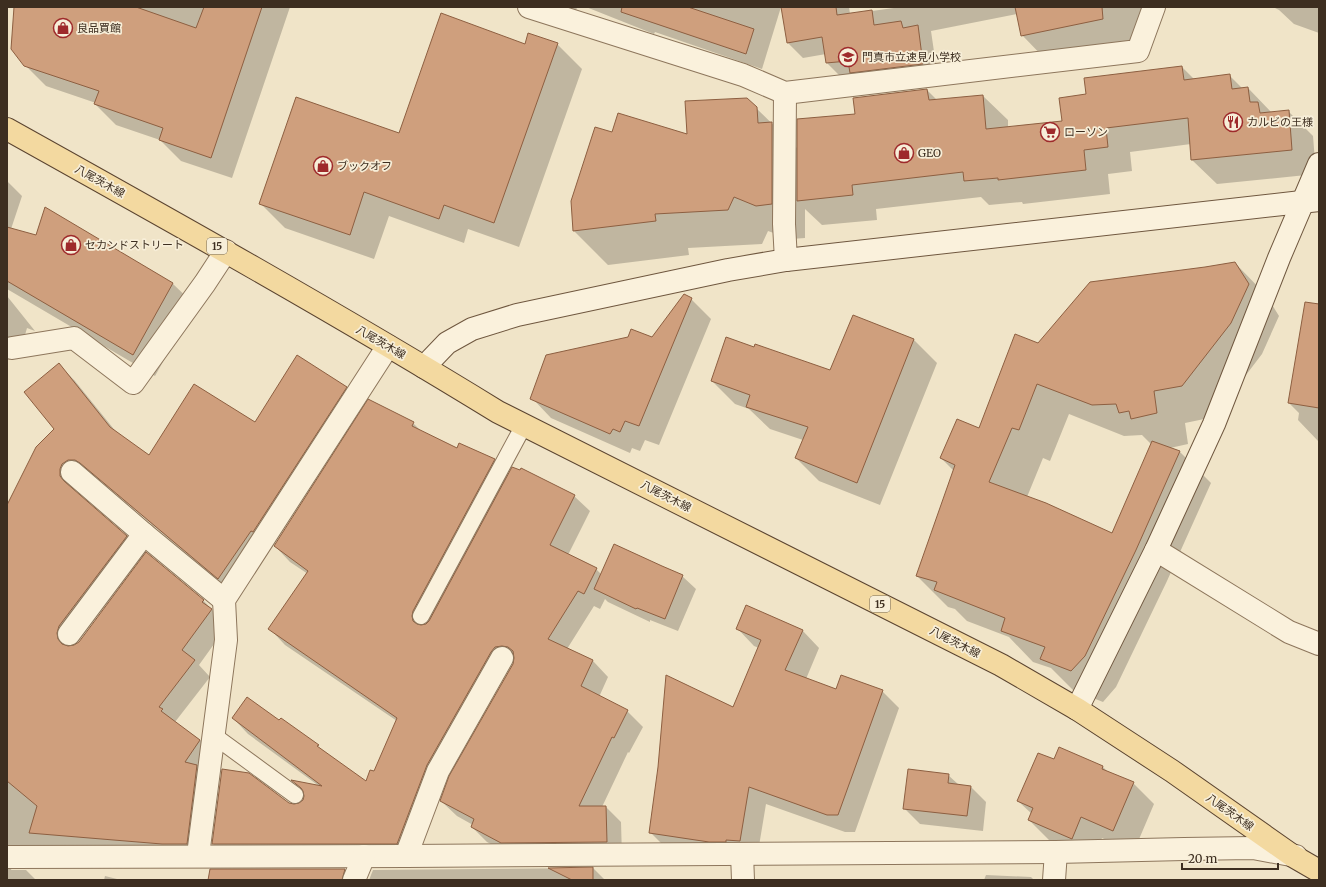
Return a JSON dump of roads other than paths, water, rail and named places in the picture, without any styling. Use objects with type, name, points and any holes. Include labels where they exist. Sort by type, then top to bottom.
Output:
[{"type":"main road","name":"八尾茨木線","points":[[7,129],[226,251],[498,412],[994,662],[1076,709],[1172,771],[1293,856],[1319,871]]},
{"type":"street","points":[[529,7],[743,75],[785,93],[1138,51],[1154,7]]},
{"type":"street","points":[[785,93],[784,224],[786,260]]},
{"type":"street","points":[[1076,709],[1156,550],[1214,424],[1279,258],[1311,201],[1319,164]]},
{"type":"street","points":[[424,367],[446,343],[472,329],[517,315],[728,270],[786,260],[1311,201]]},
{"type":"street","points":[[12,348],[74,338],[133,383],[205,283],[226,251]]},
{"type":"street","points":[[198,855],[226,640],[224,600],[388,346]]},
{"type":"street","points":[[72,472],[224,600]]},
{"type":"street","points":[[69,634],[144,534]]},
{"type":"street","points":[[1156,550],[1288,632],[1319,644]]},
{"type":"street","points":[[406,856],[438,771],[502,658]]},
{"type":"street","points":[[7,857],[198,855],[361,872],[406,856],[1056,852],[1184,848],[1253,848],[1319,860]]},
{"type":"street","points":[[1054,880],[1056,852]]},
{"type":"street","points":[[742,854],[743,880]]},
{"type":"lane","points":[[421,616],[524,425]]},
{"type":"lane","points":[[213,735],[295,795]]},
{"type":"place","name":"良品買館","points":[[63,28]]},
{"type":"place","name":"門真市立速見小学校","points":[[848,57]]},
{"type":"place","name":"カルビの王様","points":[[1233,122]]},
{"type":"place","name":"ローソン","points":[[1050,132]]},
{"type":"place","name":"GEO","points":[[904,153]]},
{"type":"place","name":"ブックオフ","points":[[323,166]]},
{"type":"place","name":"セカンドストリート","points":[[71,245]]}]
